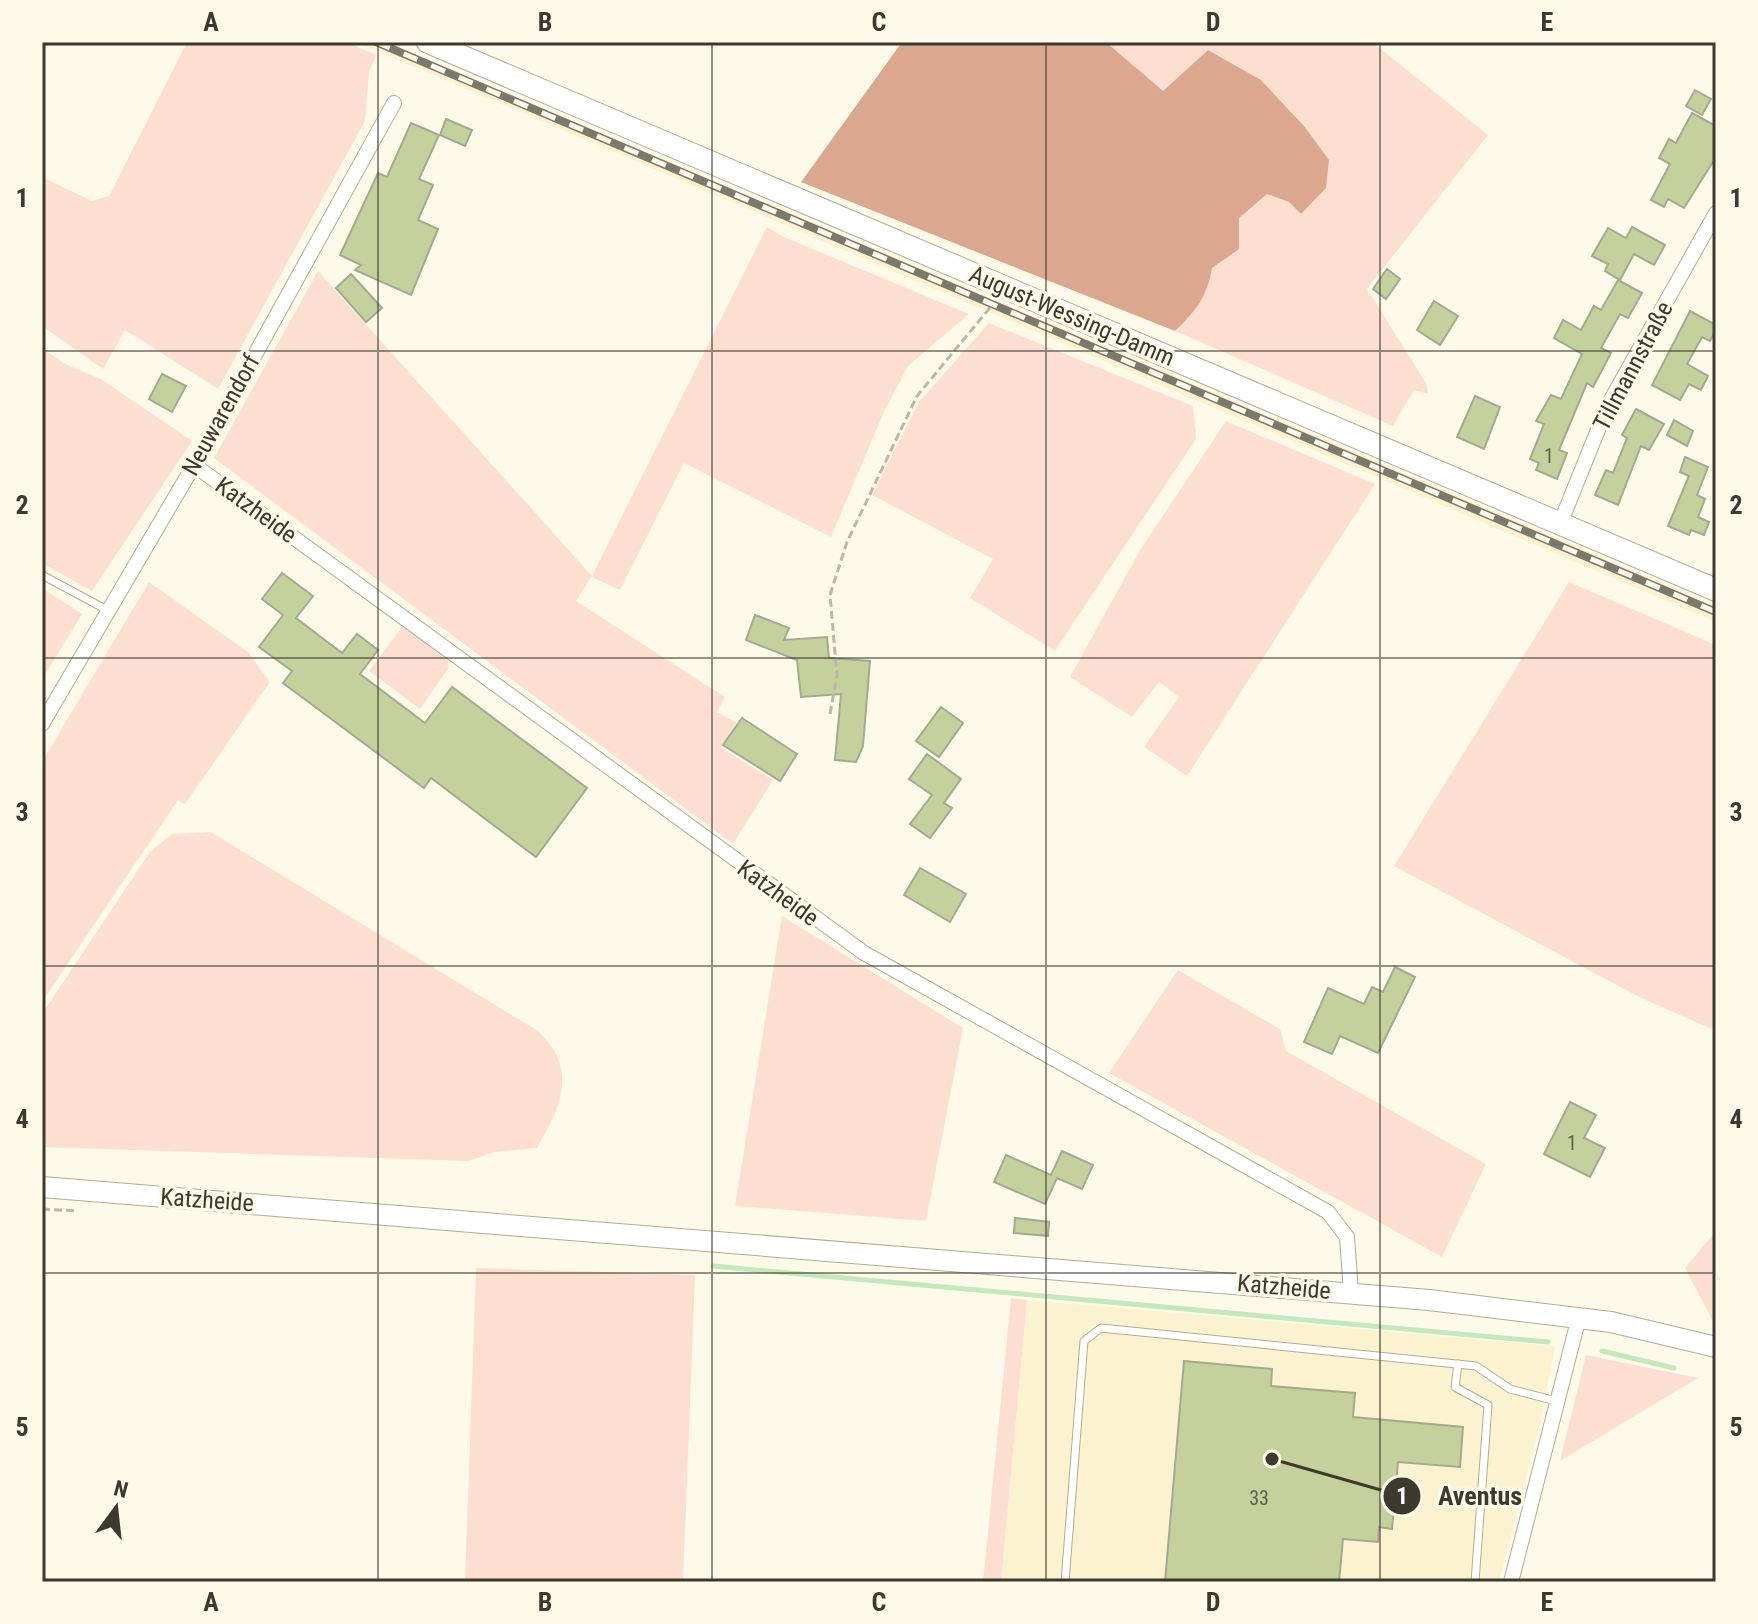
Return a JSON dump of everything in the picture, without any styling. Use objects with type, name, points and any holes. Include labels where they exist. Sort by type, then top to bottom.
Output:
[{"type":"main road","name":"August-Wessing-Damm","points":[[428,42],[1716,590]]},
{"type":"street","name":"Neuwarendorf","points":[[42,724],[194,465],[394,103]]},
{"type":"street","name":"Tillmannstraße","points":[[1560,524],[1608,405],[1716,213]]},
{"type":"street","name":"Katzheide","points":[[194,465],[864,953],[1328,1212],[1347,1237],[1351,1293]]},
{"type":"street","name":"Katzheide","points":[[42,1187],[1351,1293],[1579,1317],[1716,1347]]},
{"type":"street","points":[[1511,1582],[1579,1317]]},
{"type":"lane","points":[[42,575],[109,611]]},
{"type":"lane","points":[[1065,1582],[1084,1341],[1101,1328],[1476,1366],[1510,1389],[1558,1401]]},
{"type":"lane","points":[[1458,1364],[1455,1387],[1488,1405],[1475,1582]]},
{"type":"path","points":[[830,714],[837,676],[830,595],[847,542],[917,396],[987,313]]},
{"type":"shaded area","points":[[187,42],[346,42],[376,55],[369,72],[365,121],[218,389],[125,330],[103,369],[42,326],[42,177],[92,201],[109,196]]},
{"type":"shaded area","points":[[356,42],[386,42],[1463,498],[1716,606],[1716,622]]},
{"type":"shaded area","points":[[902,42],[1106,42],[1163,91],[1208,50],[1261,80],[1304,126],[1329,160],[1326,188],[1301,214],[1289,202],[1267,194],[1239,218],[1239,249],[1212,268],[1200,303],[1175,331],[801,182]]},
{"type":"shaded area","points":[[1106,42],[1372,42],[1488,135],[1367,289],[1426,383],[1428,394],[1414,390],[1393,426],[1175,331],[1200,303],[1212,268],[1239,249],[1239,218],[1267,194],[1289,202],[1301,214],[1329,160],[1304,126],[1261,80],[1208,50],[1163,91]]},
{"type":"shaded area","points":[[767,227],[784,237],[969,314],[908,366],[884,412],[831,537],[684,463],[620,590],[591,577],[576,601],[725,697],[717,712],[737,723],[721,748],[773,780],[733,844],[214,458],[318,271],[592,576]]},
{"type":"shaded area","points":[[989,323],[1193,406],[1196,439],[1055,651],[970,598],[993,559],[872,495],[919,402]]},
{"type":"shaded area","points":[[42,348],[65,364],[101,379],[192,441],[92,591],[42,563]]},
{"type":"shaded area","points":[[1226,421],[1375,484],[1187,776],[1144,747],[1179,697],[1159,682],[1132,717],[1070,677],[1139,552]]},
{"type":"shaded area","points":[[149,582],[248,652],[270,682],[185,804],[178,800],[42,1002],[42,762]]},
{"type":"shaded area","points":[[1569,582],[1716,645],[1716,1031],[1639,997],[1394,866]]},
{"type":"shaded area","points":[[42,588],[82,614],[42,679]]},
{"type":"shaded area","points":[[403,626],[449,659],[448,669],[420,709],[369,671]]},
{"type":"shaded area","points":[[211,832],[538,1031],[559,1059],[562,1088],[559,1103],[537,1148],[495,1152],[468,1161],[42,1147],[42,1014],[150,852],[172,834]]},
{"type":"shaded area","points":[[782,916],[963,1028],[926,1221],[735,1206]]},
{"type":"shaded area","points":[[1178,970],[1280,1029],[1286,1051],[1486,1164],[1442,1257],[1109,1073]]},
{"type":"shaded area","points":[[1716,1231],[1716,1327],[1685,1268]]},
{"type":"shaded area","points":[[476,1268],[695,1275],[683,1582],[465,1582]]},
{"type":"shaded area","points":[[1011,1298],[1027,1300],[1001,1582],[983,1582]]},
{"type":"shaded area","points":[[1027,1300],[1555,1346],[1541,1420],[1499,1582],[1001,1582]]},
{"type":"shaded area","points":[[1586,1355],[1698,1378],[1560,1461]]},
{"type":"building","points":[[1695,90],[1711,99],[1702,115],[1686,106]]},
{"type":"building","points":[[1692,113],[1716,126],[1716,157],[1684,208],[1668,199],[1664,207],[1651,200],[1670,164],[1659,158],[1669,139],[1676,143]]},
{"type":"building","points":[[446,119],[472,130],[465,146],[440,135]]},
{"type":"building","points":[[411,123],[439,135],[419,179],[433,185],[418,220],[438,229],[411,295],[355,270],[361,265],[340,255],[378,173],[387,177]]},
{"type":"building","points":[[1632,227],[1665,245],[1654,265],[1634,254],[1620,280],[1605,271],[1608,264],[1592,256],[1608,228],[1626,238]]},
{"type":"building","points":[[1387,269],[1400,279],[1386,299],[1373,289]]},
{"type":"building","points":[[351,274],[382,308],[366,322],[336,288]]},
{"type":"building","points":[[1618,280],[1642,293],[1628,318],[1620,314],[1601,348],[1611,353],[1593,387],[1587,383],[1559,450],[1567,453],[1557,479],[1536,470],[1539,463],[1530,459],[1544,424],[1536,421],[1551,395],[1561,399],[1582,354],[1554,338],[1563,320],[1581,330],[1594,306],[1601,310]]},
{"type":"building","points":[[1434,301],[1458,316],[1440,345],[1417,330]]},
{"type":"building","points":[[1690,311],[1716,325],[1716,330],[1710,341],[1702,337],[1687,364],[1708,376],[1701,390],[1689,384],[1680,400],[1652,385]]},
{"type":"building","points":[[162,374],[186,386],[172,412],[149,399]]},
{"type":"building","points":[[1475,396],[1500,407],[1484,449],[1457,437]]},
{"type":"building","points":[[1636,409],[1664,424],[1649,450],[1641,446],[1618,505],[1595,495],[1606,470],[1613,473],[1627,438],[1622,435]]},
{"type":"building","points":[[1674,420],[1693,431],[1687,446],[1667,435]]},
{"type":"building","points":[[1685,457],[1708,467],[1697,495],[1705,499],[1698,517],[1709,522],[1704,535],[1691,530],[1689,535],[1668,526],[1689,476],[1680,472]]},
{"type":"building","points":[[282,573],[313,596],[296,618],[342,653],[357,634],[378,650],[360,674],[425,723],[452,687],[587,788],[536,857],[431,778],[424,788],[283,683],[292,671],[259,647],[283,615],[262,599]]},
{"type":"building","points":[[755,615],[789,628],[784,640],[827,637],[829,658],[870,661],[863,746],[856,762],[835,760],[841,694],[801,697],[797,660],[746,640]]},
{"type":"building","points":[[941,707],[963,723],[939,757],[916,741]]},
{"type":"building","points":[[742,718],[797,754],[780,781],[723,745]]},
{"type":"building","points":[[927,754],[961,779],[944,803],[952,808],[930,838],[910,824],[932,795],[909,779]]},
{"type":"building","points":[[920,868],[966,894],[950,922],[904,895]]},
{"type":"building","points":[[1395,967],[1415,977],[1378,1053],[1340,1036],[1332,1054],[1304,1042],[1328,988],[1364,1004],[1372,987],[1383,992]]},
{"type":"building","points":[[1570,1102],[1596,1115],[1584,1138],[1605,1148],[1590,1177],[1544,1154]]},
{"type":"building","points":[[1062,1151],[1093,1165],[1082,1189],[1057,1178],[1045,1204],[994,1182],[1006,1155],[1051,1175]]},
{"type":"building","points":[[1015,1218],[1049,1222],[1048,1236],[1014,1233]]},
{"type":"building","points":[[1184,1361],[1272,1369],[1271,1386],[1355,1393],[1353,1417],[1463,1427],[1460,1467],[1398,1462],[1392,1529],[1379,1527],[1378,1542],[1343,1539],[1339,1582],[1165,1582]]},
{"type":"waterway","points":[[713,1266],[1548,1342]]},
{"type":"waterway","points":[[1602,1351],[1674,1368]]},
{"type":"railway","points":[[376,42],[1716,612]]},
{"type":"place","name":"Aventus","points":[[1272,1459]]}]
